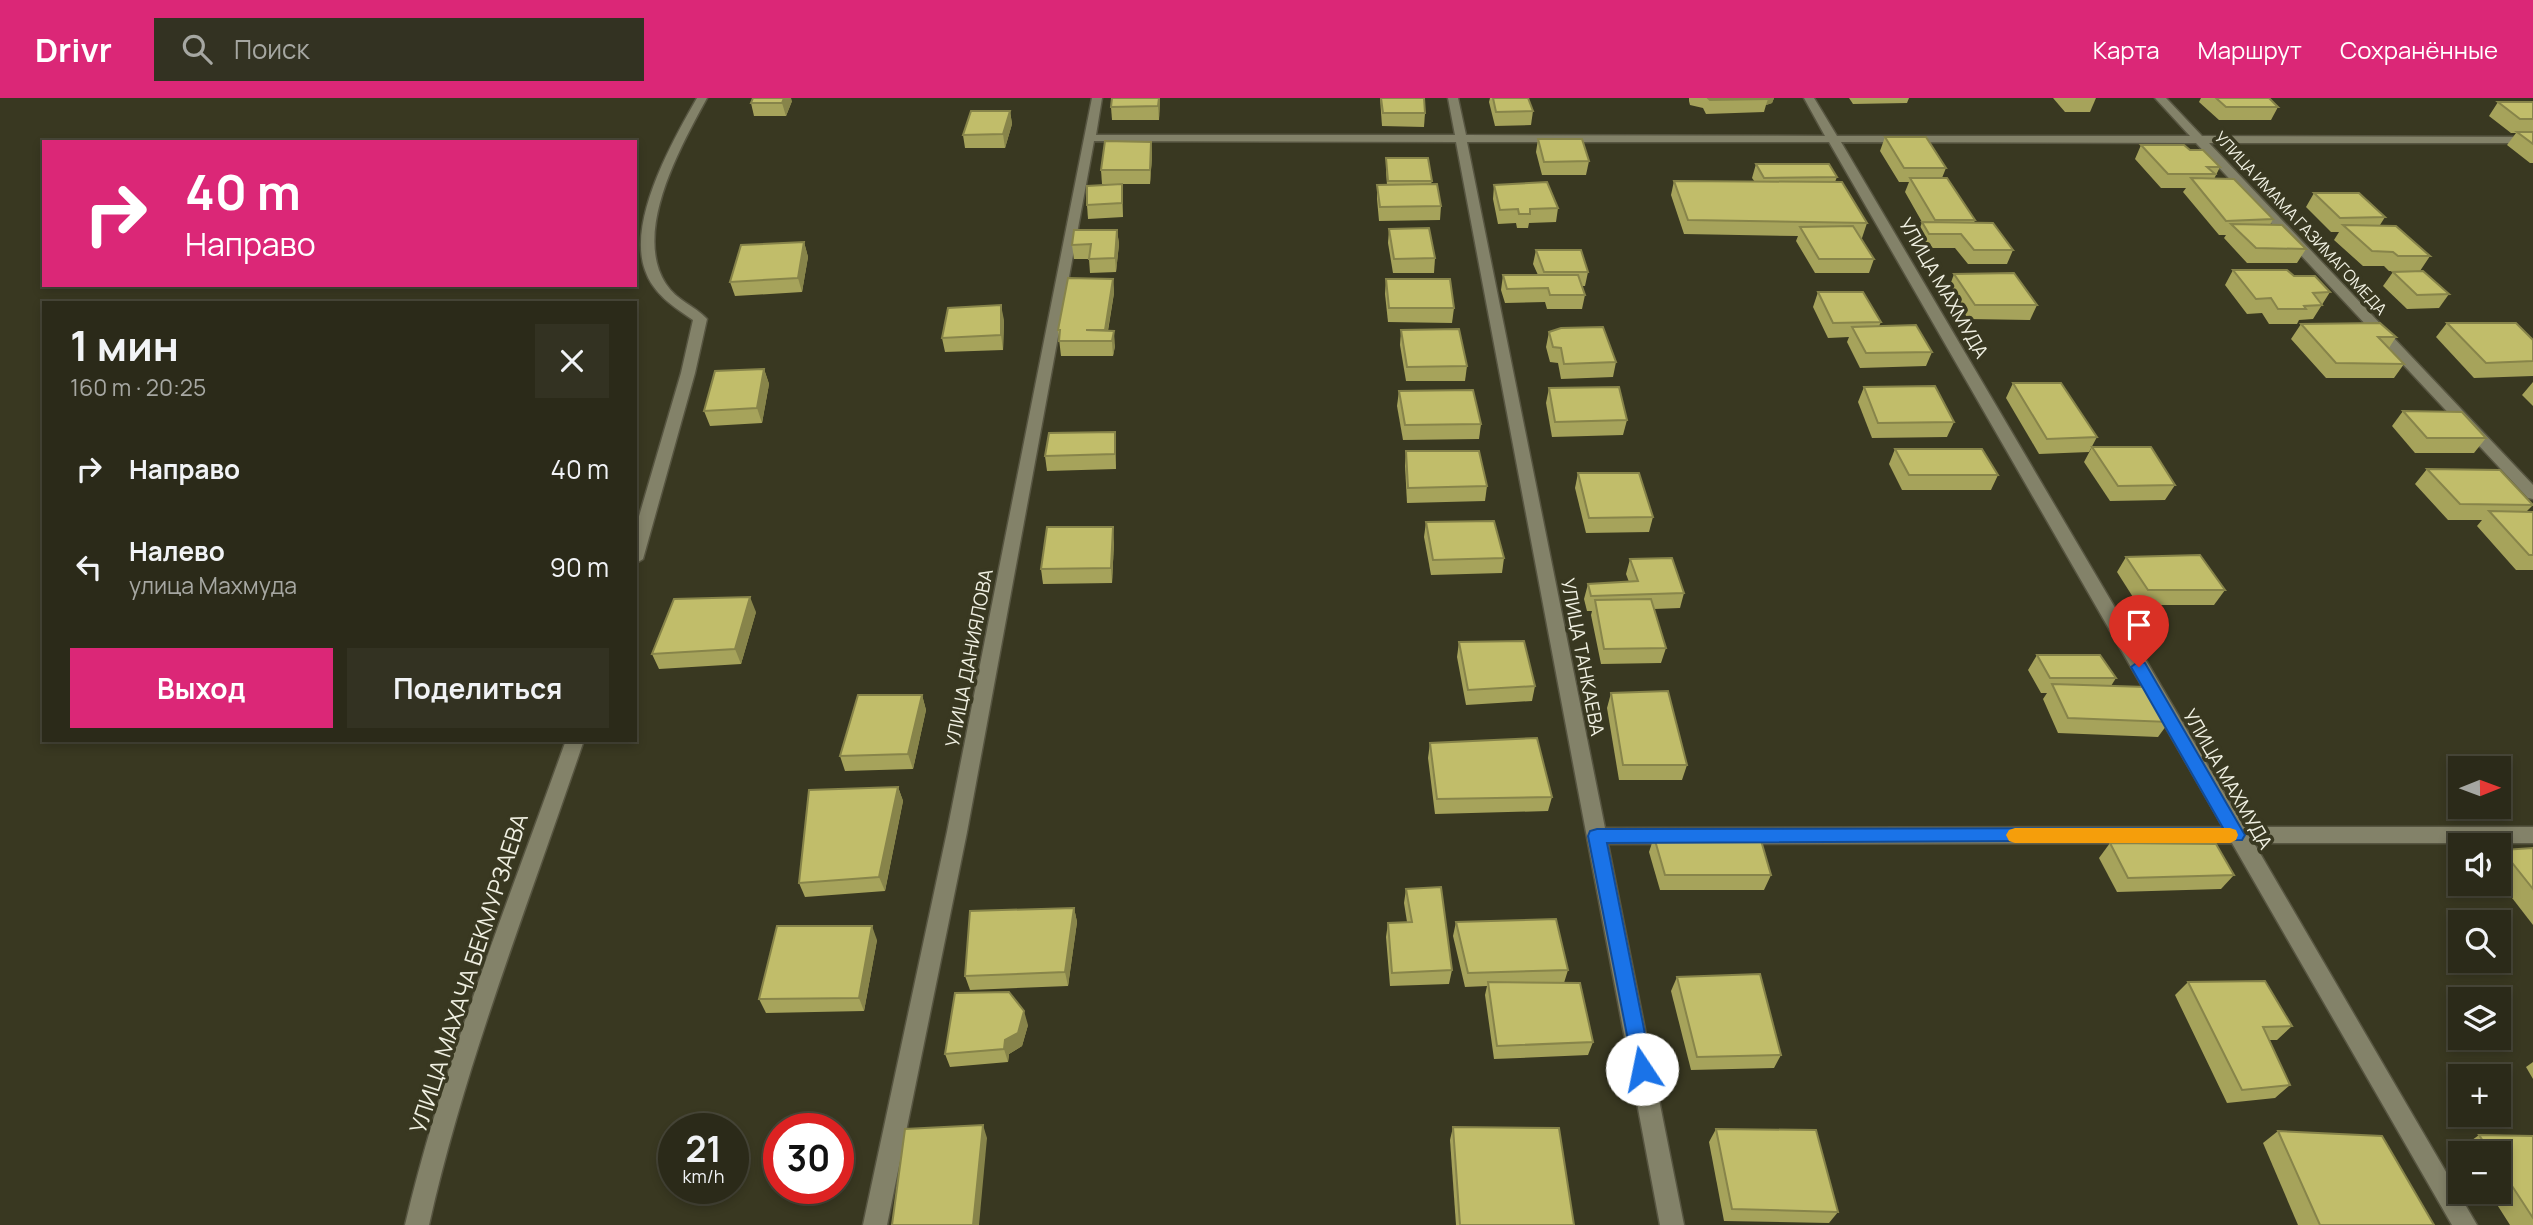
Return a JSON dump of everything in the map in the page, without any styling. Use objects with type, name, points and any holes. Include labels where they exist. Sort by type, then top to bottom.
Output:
[{"type":"street","points":[[637,552],[688,373],[700,319],[661,288],[648,262],[650,225],[655,196],[702,98]]},
{"type":"street","name":"УЛИЦА ДАНИЯЛОВА","points":[[874,1225],[957,832],[1097,98]]},
{"type":"street","name":"УЛИЦА ТАНКАЕВА","points":[[1453,98],[1672,1225]]},
{"type":"street","name":"УЛИЦА МАХМУДА","points":[[1809,98],[2465,1225]]},
{"type":"street","name":"УЛИЦА ИМАМА ГАЗИМАГОМЕДА","points":[[2160,98],[2533,494]]},
{"type":"street","points":[[1090,138],[2533,140]]},
{"type":"street","name":"УЛИЦА МАХАЧА БЕКМУРЗАЕВА","points":[[416,1225],[429,1173],[473,1034],[574,742]]},
{"type":"street","points":[[1597,836],[2533,835]]},
{"type":"building","points":[[753,98],[784,98],[782,103],[751,103]]},
{"type":"building","points":[[1112,98],[1159,98],[1158,106],[1111,107]]},
{"type":"building","points":[[1381,98],[1424,98],[1425,113],[1383,113]]},
{"type":"building","points":[[1493,98],[1528,98],[1533,111],[1496,112]]},
{"type":"building","points":[[1708,98],[1768,98],[1768,99],[1710,100]]},
{"type":"building","points":[[2216,98],[2269,98],[2278,107],[2226,107]]},
{"type":"building","points":[[2498,102],[2533,102],[2533,119],[2520,119]]},
{"type":"building","points":[[971,111],[1010,111],[1003,134],[963,135]]},
{"type":"building","points":[[2517,132],[2533,132],[2533,144]]},
{"type":"building","points":[[1885,137],[1926,137],[1946,168],[1904,168]]},
{"type":"building","points":[[1538,139],[1582,139],[1589,161],[1544,162]]},
{"type":"building","points":[[1105,141],[1151,142],[1150,170],[1101,170]]},
{"type":"building","points":[[2141,145],[2184,145],[2190,150],[2203,150],[2220,167],[2207,167],[2215,174],[2168,174]]},
{"type":"building","points":[[1386,158],[1428,158],[1432,181],[1388,181]]},
{"type":"building","points":[[1756,164],[1829,164],[1837,177],[1764,178]]},
{"type":"building","points":[[1910,178],[1947,178],[1975,220],[1935,220]]},
{"type":"building","points":[[2191,178],[2234,179],[2273,219],[2226,221]]},
{"type":"building","points":[[1674,181],[1842,182],[1867,223],[1688,220]]},
{"type":"building","points":[[1547,182],[1558,208],[1530,209],[1530,214],[1519,214],[1518,209],[1500,210],[1494,185]]},
{"type":"building","points":[[1122,184],[1122,203],[1087,205],[1087,186]]},
{"type":"building","points":[[1437,184],[1441,206],[1380,207],[1377,185]]},
{"type":"building","points":[[2314,193],[2359,193],[2385,217],[2340,218]]},
{"type":"building","points":[[1922,222],[1993,223],[2013,250],[1974,250],[1961,234],[1929,234]]},
{"type":"building","points":[[2231,224],[2282,225],[2306,249],[2256,248]]},
{"type":"building","points":[[2343,225],[2396,226],[2430,256],[2398,256],[2393,252],[2372,251]]},
{"type":"building","points":[[1853,226],[1874,259],[1819,259],[1800,227]]},
{"type":"building","points":[[1429,228],[1435,258],[1394,259],[1389,229]]},
{"type":"building","points":[[1074,230],[1117,230],[1115,258],[1089,259],[1091,244],[1072,245]]},
{"type":"building","points":[[804,242],[798,278],[730,282],[741,245]]},
{"type":"building","points":[[1536,250],[1581,250],[1588,272],[1544,272]]},
{"type":"building","points":[[2233,270],[2287,270],[2294,276],[2315,276],[2330,292],[2313,293],[2322,305],[2304,306],[2306,309],[2278,309],[2271,298],[2256,299]]},
{"type":"building","points":[[2423,271],[2449,294],[2417,295],[2393,272]]},
{"type":"building","points":[[2014,273],[2037,305],[1975,305],[1954,274]]},
{"type":"building","points":[[1503,275],[1578,275],[1585,295],[1550,295],[1548,288],[1507,289]]},
{"type":"building","points":[[1068,278],[1113,279],[1105,330],[1086,330],[1114,331],[1112,341],[1059,341],[1058,330]]},
{"type":"building","points":[[1386,279],[1450,279],[1454,308],[1389,308]]},
{"type":"building","points":[[1818,292],[1863,292],[1881,322],[1833,323]]},
{"type":"building","points":[[1001,305],[1001,335],[942,338],[948,308]]},
{"type":"building","points":[[2380,323],[2396,337],[2378,337],[2404,364],[2336,363],[2301,324]]},
{"type":"building","points":[[2447,323],[2516,323],[2533,340],[2533,361],[2486,363]]},
{"type":"building","points":[[1916,325],[1932,352],[1866,353],[1852,327]]},
{"type":"building","points":[[1603,327],[1616,362],[1564,364],[1561,348],[1553,347],[1549,332],[1561,328]]},
{"type":"building","points":[[1459,329],[1467,366],[1407,367],[1401,330]]},
{"type":"building","points":[[764,369],[757,408],[704,411],[715,371]]},
{"type":"building","points":[[2013,383],[2061,383],[2097,437],[2047,439]]},
{"type":"building","points":[[1935,386],[1954,422],[1878,423],[1864,387]]},
{"type":"building","points":[[1619,387],[1627,420],[1555,422],[1549,388]]},
{"type":"building","points":[[1473,390],[1481,424],[1405,425],[1399,391]]},
{"type":"building","points":[[2403,411],[2462,412],[2486,438],[2427,438]]},
{"type":"building","points":[[1115,432],[1115,454],[1045,456],[1049,433]]},
{"type":"building","points":[[2092,447],[2151,447],[2175,485],[2118,486]]},
{"type":"building","points":[[1895,449],[1982,449],[1998,475],[1909,475]]},
{"type":"building","points":[[1406,451],[1479,451],[1487,486],[1408,488]]},
{"type":"building","points":[[2427,469],[2500,470],[2533,505],[2460,504]]},
{"type":"building","points":[[1578,473],[1639,473],[1653,517],[1589,518]]},
{"type":"building","points":[[2489,511],[2533,512],[2533,555],[2529,555]]},
{"type":"building","points":[[1494,521],[1504,558],[1433,560],[1426,522]]},
{"type":"building","points":[[1047,527],[1113,527],[1111,568],[1041,569]]},
{"type":"building","points":[[2200,555],[2225,590],[2148,590],[2126,557]]},
{"type":"building","points":[[1672,558],[1684,593],[1591,596],[1588,584],[1638,581],[1630,559]]},
{"type":"building","points":[[750,597],[735,649],[652,654],[674,599]]},
{"type":"building","points":[[1651,599],[1666,648],[1604,649],[1595,600]]},
{"type":"building","points":[[1524,641],[1535,686],[1468,690],[1459,642]]},
{"type":"building","points":[[2037,655],[2100,655],[2116,678],[2050,678]]},
{"type":"building","points":[[2052,684],[2146,687],[2169,722],[2068,718]]},
{"type":"building","points":[[1668,691],[1687,765],[1623,765],[1611,693]]},
{"type":"building","points":[[858,695],[922,695],[908,754],[840,756]]},
{"type":"building","points":[[1537,738],[1552,797],[1437,799],[1430,743]]},
{"type":"building","points":[[898,787],[879,877],[799,883],[809,790]]},
{"type":"building","points":[[1654,837],[1760,837],[1771,875],[1665,875]]},
{"type":"building","points":[[2110,843],[2216,844],[2234,875],[2128,878]]},
{"type":"building","points":[[2533,848],[2533,889],[2511,861],[2511,849]]},
{"type":"building","points":[[1441,887],[1452,970],[1392,973],[1388,923],[1412,922],[1406,889]]},
{"type":"building","points":[[1074,908],[1065,972],[965,976],[970,911]]},
{"type":"building","points":[[1556,919],[1568,970],[1468,973],[1456,922]]},
{"type":"building","points":[[777,926],[872,926],[859,998],[759,999]]},
{"type":"building","points":[[1760,974],[1781,1055],[1697,1057],[1677,977]]},
{"type":"building","points":[[2265,981],[2292,1026],[2263,1027],[2290,1085],[2242,1090],[2188,982]]},
{"type":"building","points":[[1488,982],[1580,983],[1593,1042],[1497,1046]]},
{"type":"building","points":[[1009,992],[1024,1011],[1018,1033],[1005,1040],[1004,1049],[945,1054],[955,993]]},
{"type":"building","points":[[983,1125],[973,1225],[892,1225],[905,1129]]},
{"type":"building","points":[[1453,1127],[1559,1128],[1574,1225],[1460,1225]]},
{"type":"building","points":[[1716,1129],[1816,1130],[1838,1212],[1732,1209]]},
{"type":"building","points":[[2278,1131],[2382,1136],[2434,1225],[2320,1225]]},
{"type":"building","points":[[2479,1135],[2533,1136],[2533,1218],[2511,1184],[2511,1141],[2483,1141]]},
{"type":"slow traffic","points":[[2015,835],[2230,835]]},
{"type":"route","points":[[1642,1069],[1597,836],[2236,835],[2139,667]]}]
